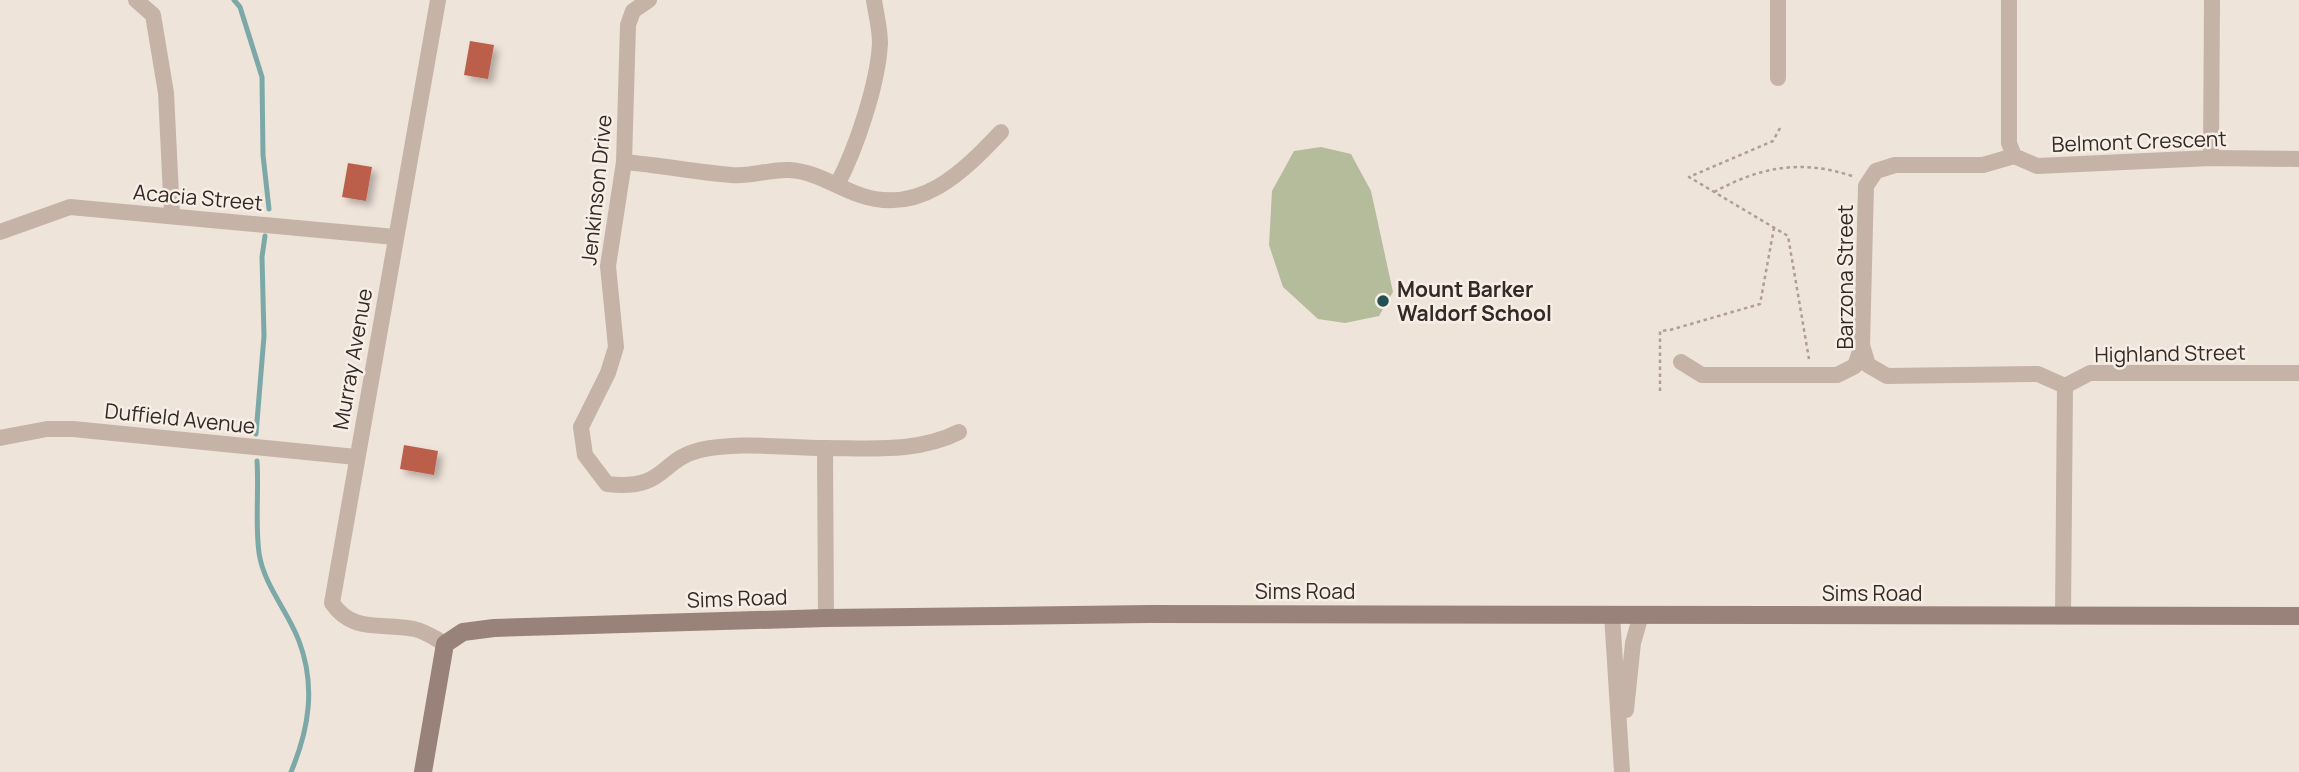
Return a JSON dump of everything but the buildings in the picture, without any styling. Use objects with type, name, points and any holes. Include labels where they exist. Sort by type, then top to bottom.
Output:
[{"type":"street","points":[[136,0],[153,15],[156,28],[166,93],[172,215]]},
{"type":"street","name":"Murray Avenue","points":[[438,0],[332,603],[341,616],[354,623],[417,629],[445,644]]},
{"type":"street","name":"Jenkinson Drive","points":[[649,0],[633,11],[628,25],[624,162],[608,266],[616,347],[608,373],[581,427],[583,447],[592,468],[607,484],[626,486],[655,479],[697,451],[718,447],[920,447],[936,444],[959,432]]},
{"type":"street","points":[[837,185],[853,154],[877,61],[880,43],[874,0]]},
{"type":"street","points":[[1778,0],[1778,78]]},
{"type":"street","points":[[2009,0],[2009,143],[2014,156]]},
{"type":"street","points":[[2211,158],[2212,0]]},
{"type":"street","points":[[624,162],[733,176],[791,170],[883,202],[920,197],[940,187],[971,164],[1001,132]]},
{"type":"street","name":"Belmont Crescent","points":[[2014,156],[2036,166],[2211,158],[2299,159]]},
{"type":"street","name":"Barzona Street","points":[[2014,156],[1983,165],[1895,165],[1876,171],[1866,186],[1862,345],[1868,365],[1887,376],[2038,374],[2065,386]]},
{"type":"street","name":"Acacia Street","points":[[0,232],[70,207],[395,237]]},
{"type":"street","points":[[1681,362],[1702,375],[1836,375],[1855,366],[1862,345]]},
{"type":"street","name":"Highland Street","points":[[2065,386],[2090,373],[2299,373]]},
{"type":"street","points":[[2063,616],[2065,386]]},
{"type":"street","name":"Duffield Avenue","points":[[0,438],[47,429],[74,429],[356,457]]},
{"type":"street","points":[[825,448],[826,618]]},
{"type":"street","name":"Sims Road","points":[[445,644],[463,632],[494,628],[826,618],[1150,614],[2299,616]]},
{"type":"street","points":[[1612,615],[1622,733],[1622,772]]},
{"type":"street","points":[[1622,733],[1633,643],[1641,615]]},
{"type":"street","points":[[423,772],[445,644]]},
{"type":"path","points":[[1780,128],[1773,141],[1689,177],[1788,236],[1809,362]]},
{"type":"path","points":[[1714,192],[1763,170],[1795,165],[1832,169],[1855,177]]},
{"type":"path","points":[[1660,391],[1660,331],[1760,304],[1774,228]]},
{"type":"green space","points":[[1321,147],[1351,154],[1371,191],[1393,292],[1379,316],[1345,323],[1318,319],[1283,287],[1269,245],[1272,191],[1294,151]]},
{"type":"waterway","points":[[234,0],[240,7],[262,77],[263,155],[269,209]]},
{"type":"waterway","points":[[256,434],[264,336],[262,257],[265,236]]},
{"type":"waterway","points":[[257,461],[259,553],[266,576],[299,641],[309,691],[306,724],[291,772]]},
{"type":"place","name":"Mount Barker Waldorf School","points":[[1383,301]]}]
